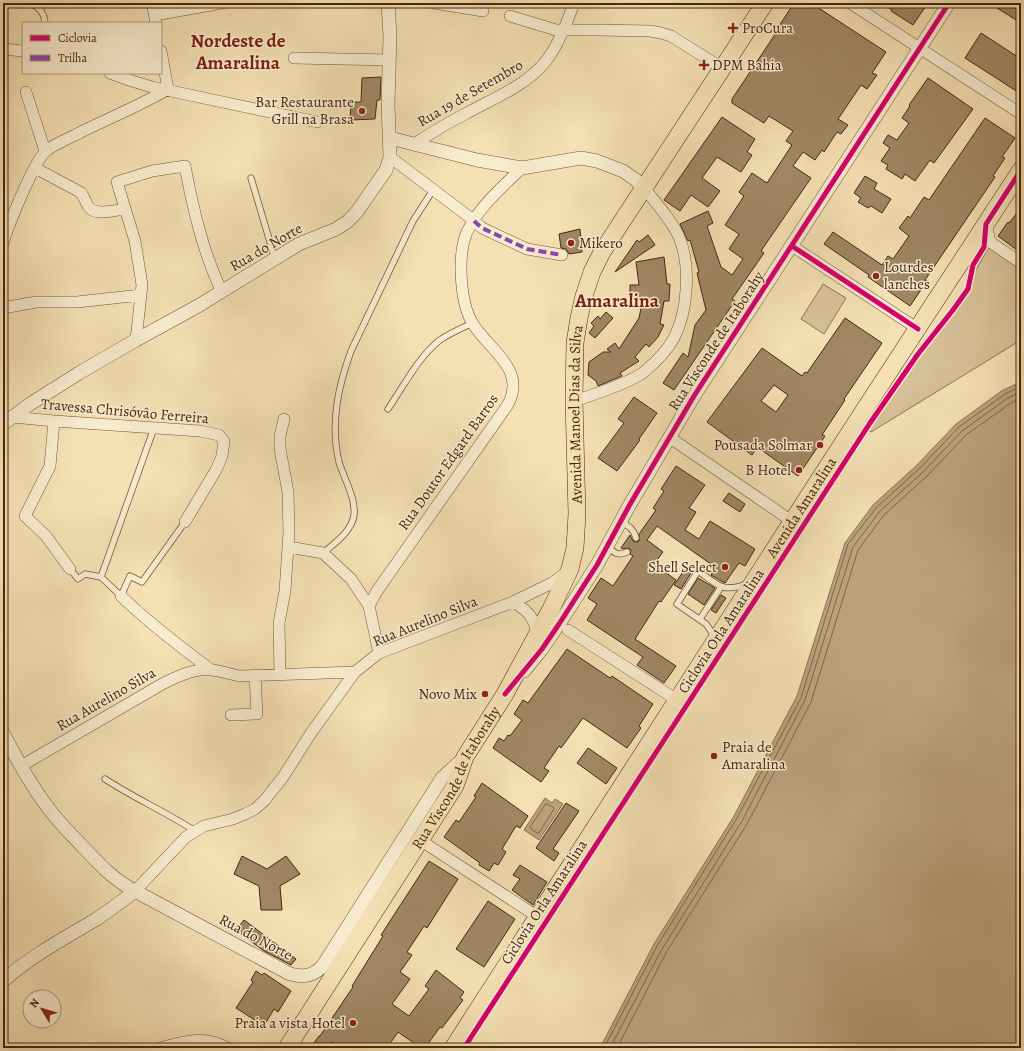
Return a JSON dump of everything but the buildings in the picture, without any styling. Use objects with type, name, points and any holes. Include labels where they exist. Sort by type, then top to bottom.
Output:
[{"type":"main road","name":"Avenida Manoel Dias da Silva","points":[[505,694],[538,635],[570,569],[575,548],[577,514],[574,401],[575,343],[584,296],[592,272],[602,252],[765,3]]},
{"type":"main road","name":"Avenida Amaralina","points":[[452,1048],[538,917],[676,700],[1021,170]]},
{"type":"main road","name":"Rua Visconde de Itaborahy","points":[[287,1048],[455,786],[465,757],[505,694]]},
{"type":"street","points":[[152,3],[156,19],[222,3]]},
{"type":"street","name":"Rua do Norte","points":[[8,420],[79,373],[176,319],[299,244],[336,229],[347,222],[356,213],[379,182],[386,170],[390,157],[388,105],[390,36],[388,3]]},
{"type":"street","points":[[434,3],[484,7]]},
{"type":"street","name":"Rua 19 de Setembro","points":[[414,144],[522,82],[535,72],[546,61],[564,31],[574,3]]},
{"type":"street","points":[[850,3],[1021,114]]},
{"type":"street","name":"Rua Visconde de Itaborahy","points":[[505,694],[542,649],[559,624],[606,547],[694,396],[949,3]]},
{"type":"street","points":[[510,16],[564,31],[650,31],[660,33],[670,36],[722,68]]},
{"type":"street","points":[[3,49],[22,51]]},
{"type":"street","points":[[162,56],[168,89]]},
{"type":"street","points":[[294,58],[390,60]]},
{"type":"street","points":[[112,74],[132,82],[152,87],[168,89],[264,112],[317,122]]},
{"type":"street","points":[[3,244],[11,220],[35,168],[46,151],[80,132],[153,98],[168,89]]},
{"type":"street","points":[[26,92],[46,151]]},
{"type":"street","points":[[390,138],[477,160],[522,168],[581,158],[597,161],[623,171],[636,180],[670,222],[679,237],[685,256],[686,272],[686,289],[680,320],[674,337],[666,350],[643,373],[629,380],[574,401]]},
{"type":"street","points":[[390,157],[482,228],[527,249],[562,255]]},
{"type":"street","points":[[136,340],[142,285],[135,241],[117,182],[152,171],[185,166],[196,217],[210,265],[222,292]]},
{"type":"street","points":[[35,168],[80,192],[91,211],[97,212],[125,209]]},
{"type":"street","name":"Rua Doutor Edgard Barros","points":[[369,606],[376,591],[511,398],[514,391],[511,372],[473,323],[466,306],[461,264],[464,240],[474,221],[490,200],[522,168]]},
{"type":"street","points":[[986,224],[990,242],[1021,263]]},
{"type":"street","points":[[792,246],[918,329]]},
{"type":"street","points":[[3,308],[36,302],[77,302],[141,295]]},
{"type":"street","points":[[280,674],[279,623],[285,591],[289,547],[288,492],[280,449],[280,436],[284,419]]},
{"type":"street","name":"Travessa Chrisóvâo Ferreira","points":[[8,420],[54,421],[200,431],[214,433],[222,437],[224,441],[222,456],[216,470],[185,522]]},
{"type":"street","points":[[54,421],[50,466],[26,516],[46,536],[70,570]]},
{"type":"street","points":[[669,437],[793,522]]},
{"type":"street","points":[[289,547],[323,553],[351,579],[369,606],[379,653]]},
{"type":"street","name":"Rua Aurelino Silva","points":[[121,596],[168,638],[210,669],[232,675],[255,676],[355,672],[379,653],[513,602],[552,583],[570,569]]},
{"type":"street","points":[[513,602],[529,613],[533,619],[538,635]]},
{"type":"street","points":[[568,630],[676,700]]},
{"type":"street","name":"Rua Aurelino Silva","points":[[21,766],[164,683],[189,672],[210,669]]},
{"type":"street","points":[[3,981],[36,955],[96,919],[135,891],[186,837],[204,826],[233,819],[255,809],[264,801],[283,778],[311,733],[355,672]]},
{"type":"street","points":[[231,715],[257,714],[255,676]]},
{"type":"street","name":"Rua do Norte","points":[[3,733],[21,766],[49,809],[105,871],[120,883],[290,974],[307,976],[315,973],[322,967],[442,778],[465,757]]},
{"type":"street","points":[[420,840],[538,917]]},
{"type":"street","points":[[160,1048],[199,1039],[228,1048]]},
{"type":"lane","points":[[30,3],[41,10],[45,22]]},
{"type":"lane","points":[[251,178],[275,259]]},
{"type":"lane","points":[[323,553],[345,533],[354,516],[352,498],[340,463],[335,439],[338,393],[344,372],[351,351],[413,221],[433,190]]},
{"type":"lane","points":[[388,409],[433,346],[449,335],[473,323]]},
{"type":"lane","points":[[101,578],[154,428]]},
{"type":"lane","points":[[620,521],[635,532],[636,538]]},
{"type":"lane","name":"Travessa Chrisóvâo Ferreira","points":[[121,596],[130,576],[142,582],[185,522]]},
{"type":"lane","points":[[606,547],[619,555],[627,552]]},
{"type":"lane","points":[[70,570],[78,579],[84,574],[101,578],[121,596]]},
{"type":"lane","points":[[717,639],[706,624],[677,604],[698,571],[721,587],[729,588],[754,581]]},
{"type":"lane","points":[[700,619],[721,587]]},
{"type":"lane","points":[[105,779],[165,812],[195,831]]},
{"type":"shaded area","points":[[989,246],[1021,267],[1021,340],[871,432],[865,428],[919,347],[962,294]]},
{"type":"shaded area","points":[[823,284],[846,298],[824,334],[801,319]]},
{"type":"water","points":[[1021,382],[1021,1048],[600,1048],[654,944],[734,816],[797,696],[845,543],[873,505],[917,465],[956,424],[1003,390]]},
{"type":"water","points":[[545,798],[552,803],[555,799],[563,804],[539,840],[524,830]]},
{"type":"marked path","points":[[474,221],[482,228],[527,249],[562,255]]},
{"type":"cycle path","points":[[505,694],[542,649],[597,565],[629,506],[694,396],[949,3]]},
{"type":"cycle path","name":"Ciclovia Orla Amaralina","points":[[464,1048],[870,423],[918,354],[968,289],[973,265],[984,247],[986,224],[1021,170]]},
{"type":"cycle path","points":[[792,246],[918,329]]},
{"type":"place","name":"ProCura","points":[[733,28]]},
{"type":"place","name":"DPM Bahia","points":[[704,65]]},
{"type":"place","name":"Bar Restaurante Grill na Brasa","points":[[362,111]]},
{"type":"place","name":"Mikero","points":[[571,243]]},
{"type":"place","name":"Lourdes lanches","points":[[876,276]]},
{"type":"place","name":"Pousada Solmar","points":[[820,445]]},
{"type":"place","name":"B Hotel","points":[[799,470]]},
{"type":"place","name":"Shell Select","points":[[725,567]]},
{"type":"place","name":"Novo Mix","points":[[485,694]]},
{"type":"place","name":"Praia de Amaralina","points":[[714,756]]},
{"type":"place","name":"Praia a vista Hotel","points":[[353,1023]]},
{"type":"district","name":"Nordeste de Amaralina","points":[[238,51]]},
{"type":"district","name":"Amaralina","points":[[617,300]]}]
